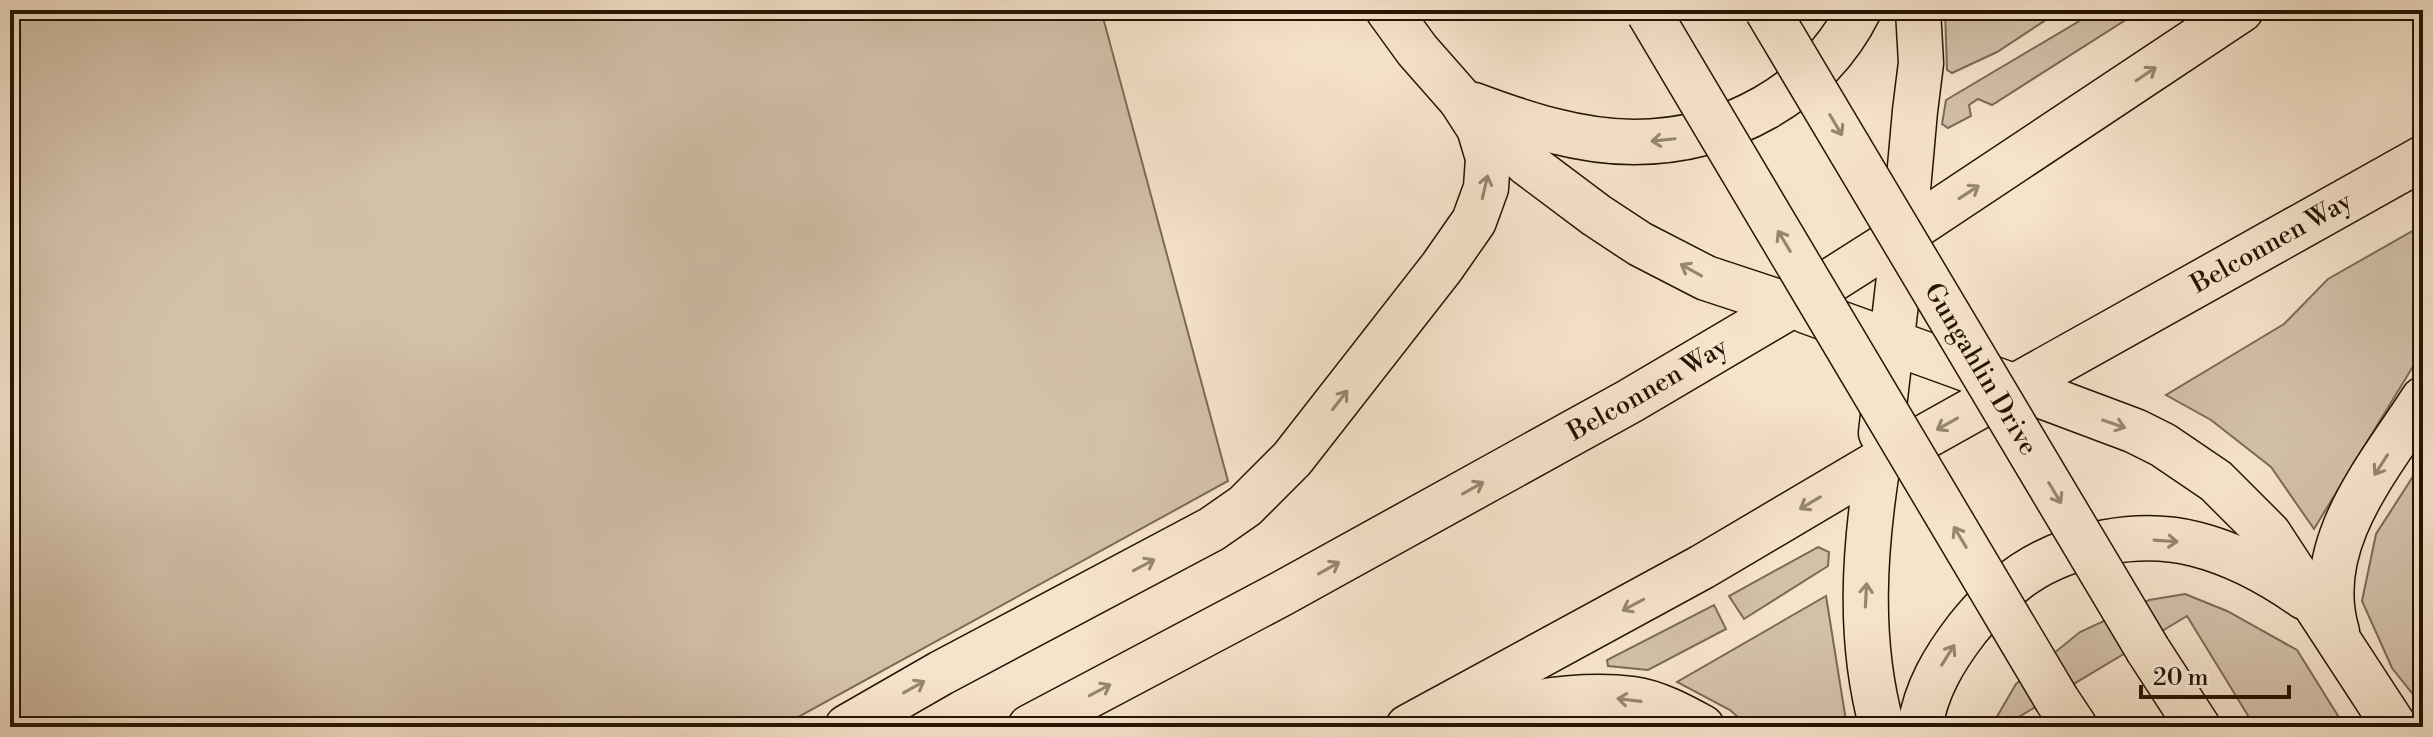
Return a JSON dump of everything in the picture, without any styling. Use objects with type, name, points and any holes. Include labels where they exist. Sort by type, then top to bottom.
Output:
[{"type":"main road","points":[[1388,10],[1417,50],[1461,100],[1528,164],[1640,244],[1706,278],[1892,340],[2135,431],[2163,445],[2216,481],[2269,534],[2395,727]]},
{"type":"main road","name":"Gungahlin Drive","points":[[1767,10],[2148,650],[2198,727]]},
{"type":"main road","points":[[1461,100],[1532,125],[1605,140],[1653,141],[1698,135],[1745,119],[1804,82],[1831,52],[1859,10]]},
{"type":"main road","points":[[1882,727],[1866,641],[1867,548],[1921,63],[1918,10]]},
{"type":"main road","name":"Belconnen Way","points":[[1030,727],[1281,594],[1608,414],[1791,306],[2241,10]]},
{"type":"main road","points":[[1648,12],[2066,713]]},
{"type":"main road","points":[[847,727],[941,673],[1212,529],[1268,485],[1327,416],[1474,221],[1486,188],[1488,158],[1479,128],[1461,100]]},
{"type":"main road","name":"Belconnen Way","points":[[1408,727],[1702,567],[1878,463],[2423,158]]},
{"type":"main road","points":[[2327,623],[2333,621],[2332,570],[2341,535],[2366,487],[2423,399]]},
{"type":"main road","points":[[1920,727],[1926,696],[1951,650],[1995,597],[2024,574],[2080,549],[2140,539],[2191,543],[2244,560],[2271,575],[2327,623]]},
{"type":"main road","points":[[1433,727],[1524,703],[1580,697],[1636,699],[1702,727]]},
{"type":"shaded area","points":[[10,10],[1101,10],[1228,481],[780,727],[10,727]]},
{"type":"shaded area","points":[[1945,10],[2061,10],[1997,52],[1952,73],[1947,70]]},
{"type":"shaded area","points":[[2098,10],[2135,10],[2135,14],[1992,105],[1978,99],[1969,105],[1971,116],[1948,128],[1942,124],[1946,100]]},
{"type":"shaded area","points":[[2423,225],[2423,350],[2314,529],[2271,467],[2211,420],[2166,395],[2284,324],[2328,279]]},
{"type":"shaded area","points":[[2423,461],[2423,707],[2392,668],[2362,601],[2376,534]]},
{"type":"shaded area","points":[[1818,547],[1829,552],[1828,566],[1744,619],[1729,596]]},
{"type":"shaded area","points":[[2185,594],[2227,611],[2297,650],[2345,727],[2255,727],[2187,616],[2007,724],[2008,727],[1993,727],[2016,684],[2080,632],[2149,600]]},
{"type":"shaded area","points":[[1826,596],[1847,727],[1749,727],[1730,710],[1677,682]]},
{"type":"shaded area","points":[[1714,605],[1726,629],[1648,670],[1608,666],[1607,660]]}]
